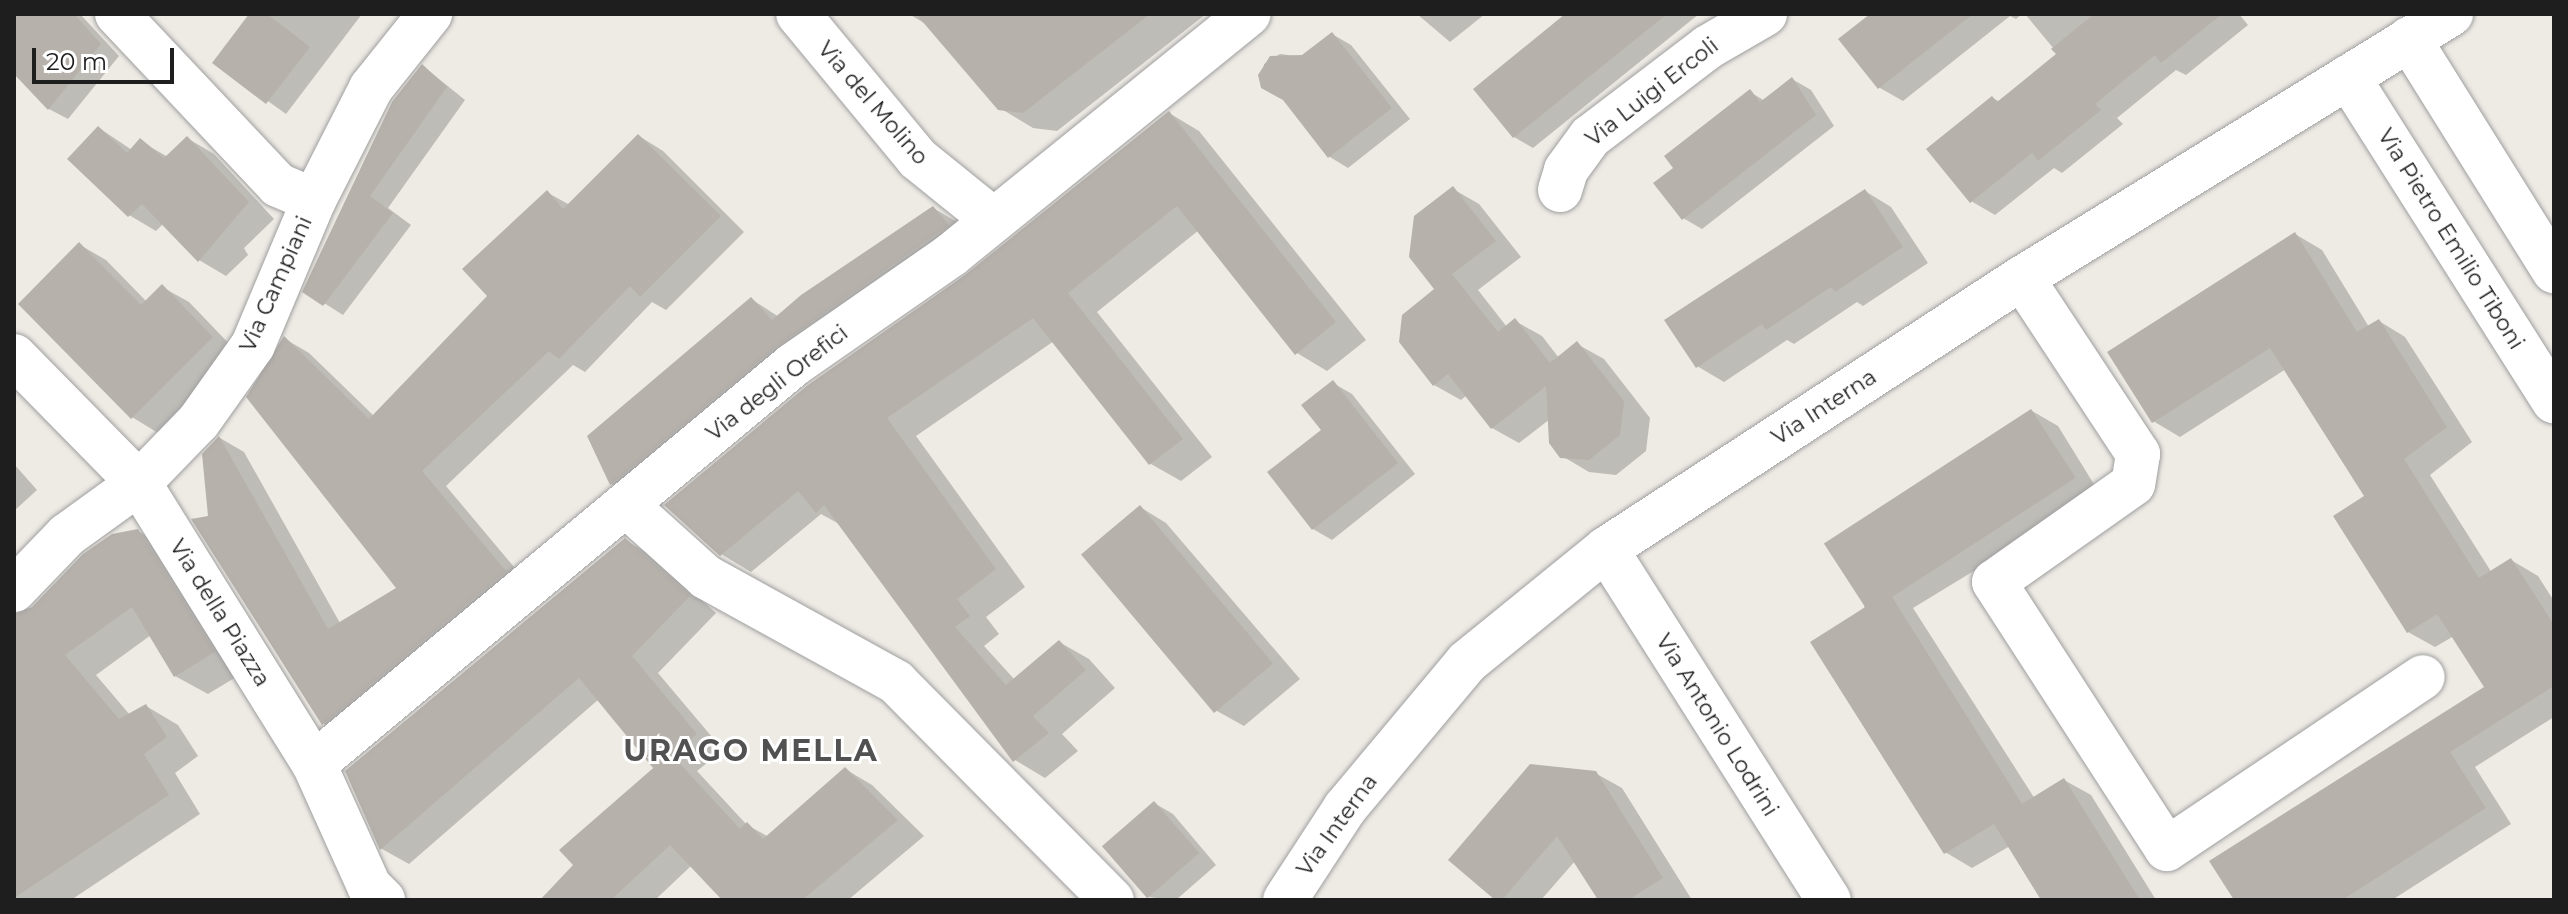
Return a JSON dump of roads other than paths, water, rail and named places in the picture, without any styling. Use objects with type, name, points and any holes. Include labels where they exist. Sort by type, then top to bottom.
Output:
[{"type":"street","points":[[117,14],[278,185],[314,200]]},
{"type":"street","name":"Via Campiani","points":[[14,590],[67,535],[139,483],[199,421],[253,345],[314,200],[371,88],[430,14]]},
{"type":"street","name":"Via del Molino","points":[[798,14],[918,159],[991,218]]},
{"type":"street","name":"Via degli Orefici","points":[[314,764],[793,365],[951,255],[991,218],[1249,14]]},
{"type":"street","name":"Via Luigi Ercoli","points":[[1560,190],[1566,170],[1590,137],[1708,47],[1765,14]]},
{"type":"street","name":"Via Interna","points":[[1285,900],[1345,808],[1467,662],[1606,549],[2379,47],[2451,14]]},
{"type":"street","points":[[2379,47],[2554,271]]},
{"type":"street","name":"Via Pietro Emilio Tiboni","points":[[2379,47],[2554,401]]},
{"type":"street","points":[[2022,278],[2138,454],[2133,484],[1994,582],[2167,849],[2423,677]]},
{"type":"street","name":"Via della Piazza","points":[[14,356],[139,483],[314,764],[369,886],[383,900]]},
{"type":"street","points":[[626,505],[706,577],[896,682],[1112,900]]},
{"type":"street","name":"Via Antonio Lodrini","points":[[1606,549],[1829,900]]},
{"type":"district","name":"URAGO MELLA","points":[[751,751]]}]
